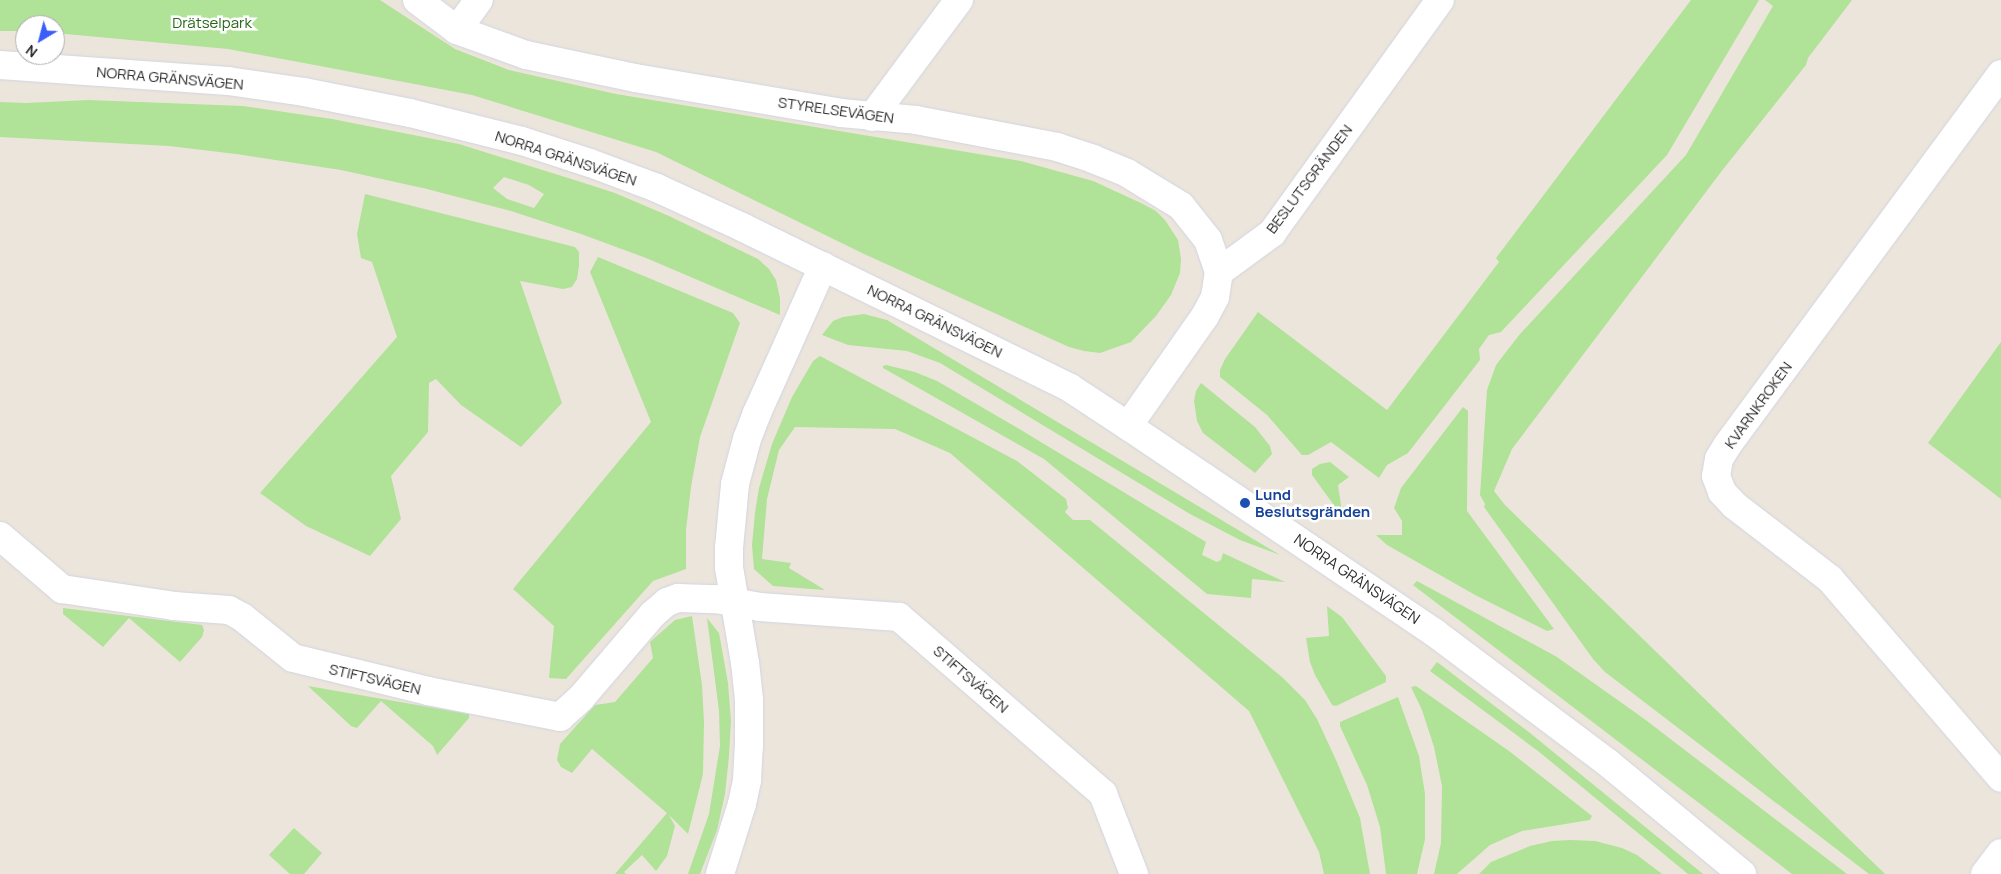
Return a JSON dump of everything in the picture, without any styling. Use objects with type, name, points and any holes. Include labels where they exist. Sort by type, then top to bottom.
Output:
[{"type":"street","name":"STYRELSEVÄGEN","points":[[417,0],[457,30],[526,55],[655,82],[872,117],[916,120],[1056,147],[1127,173],[1154,188],[1186,212],[1208,240],[1219,272]]},
{"type":"street","points":[[457,30],[479,0]]},
{"type":"street","points":[[872,117],[959,0]]},
{"type":"street","name":"BESLUTSGRÄNDEN","points":[[1219,272],[1272,233],[1440,0]]},
{"type":"street","name":"NORRA GRÄNSVÄGEN","points":[[0,65],[228,82],[304,92],[410,112],[522,141],[590,163],[656,188],[824,266],[1070,388],[1128,426],[1435,633],[1608,763],[1742,874]]},
{"type":"street","name":"KVARNKROKEN","points":[[2001,74],[1727,446],[1719,459],[1716,476],[1722,492],[1734,505],[1830,579],[2001,778]]},
{"type":"street","points":[[720,874],[742,804],[747,780],[749,747],[746,672],[734,603],[729,548],[735,484],[740,461],[757,413],[824,266]]},
{"type":"street","points":[[1128,426],[1205,316],[1215,297],[1219,272]]},
{"type":"street","name":"STIFTSVÄGEN","points":[[0,536],[62,589],[174,606],[229,610],[242,617],[293,658],[428,691],[560,717],[581,698],[653,614],[667,602],[678,598],[697,597],[760,608],[899,617],[1103,794],[1134,874]]},
{"type":"street","points":[[1985,874],[2001,853]]},
{"type":"green space","name":"Drätselpark","points":[[0,0],[380,0],[455,49],[509,70],[616,94],[1021,161],[1093,181],[1156,211],[1165,220],[1178,240],[1181,259],[1180,273],[1171,295],[1156,316],[1131,342],[1100,353],[1084,351],[1069,347],[864,254],[656,152],[472,95],[228,49],[65,34],[65,15],[15,15],[15,31],[0,31]]},
{"type":"green space","points":[[1691,0],[1759,0],[1667,155],[1501,332],[1489,335],[1479,349],[1480,360],[1408,453],[1387,465],[1379,478],[1331,442],[1308,455],[1302,455],[1267,415],[1220,377],[1220,370],[1225,359],[1258,312],[1387,410],[1499,262],[1496,258]]},
{"type":"green space","points":[[1765,0],[1852,0],[1808,58],[1806,65],[1721,172],[1512,449],[1494,491],[1505,505],[1885,874],[1869,874],[1605,672],[1593,659],[1484,507],[1485,504],[1480,495],[1487,390],[1496,365],[1520,334],[1686,155],[1773,6]]},
{"type":"green space","points":[[88,100],[243,106],[332,119],[459,144],[615,193],[669,216],[758,259],[769,269],[776,280],[780,298],[780,315],[646,258],[581,234],[511,211],[427,189],[341,170],[236,154],[169,146],[0,137],[0,102],[26,103]],"holes":[[[504,177],[529,185],[544,194],[534,208],[507,199],[493,188]]]},
{"type":"green space","points":[[365,194],[575,247],[579,252],[577,279],[572,287],[563,289],[520,281],[562,403],[521,447],[461,405],[436,379],[429,383],[428,432],[391,476],[401,519],[370,556],[306,526],[260,493],[397,337],[372,262],[361,258],[357,234]]},
{"type":"green space","points":[[598,257],[733,313],[740,323],[700,437],[686,530],[686,569],[653,581],[566,679],[549,678],[554,626],[513,589],[651,422],[590,272]]},
{"type":"green space","points":[[864,314],[887,320],[1280,555],[1240,540],[1190,514],[940,363],[907,351],[848,345],[822,335],[833,321],[843,317]]},
{"type":"green space","points":[[2001,342],[2001,499],[1928,443]]},
{"type":"green space","points":[[820,356],[1017,461],[1066,499],[1068,508],[1065,512],[1073,520],[1090,520],[1282,677],[1305,700],[1317,719],[1336,760],[1360,818],[1370,874],[1324,874],[1319,852],[1249,711],[950,453],[895,429],[795,427],[779,450],[767,499],[762,559],[791,563],[789,568],[825,590],[773,586],[754,569],[752,545],[755,513],[759,488],[772,444],[792,397],[813,361]]},
{"type":"green space","points":[[886,365],[915,372],[937,381],[1021,430],[1206,542],[1202,555],[1217,562],[1221,560],[1223,553],[1285,582],[1252,579],[1251,598],[1207,594],[1044,459],[883,368]]},
{"type":"green space","points":[[1201,383],[1255,427],[1270,446],[1272,454],[1255,473],[1203,433],[1197,421],[1194,401],[1196,391]]},
{"type":"green space","points":[[1463,407],[1468,411],[1467,511],[1554,629],[1547,631],[1477,596],[1387,545],[1376,535],[1402,535],[1402,521],[1394,508],[1401,488]]},
{"type":"green space","points":[[1330,462],[1349,477],[1338,485],[1342,512],[1336,508],[1312,475],[1312,469],[1320,464]]},
{"type":"green space","points":[[1417,581],[1557,657],[1643,718],[1847,874],[1792,874],[1413,585]]},
{"type":"green space","points":[[1327,606],[1342,617],[1386,676],[1386,682],[1336,706],[1332,705],[1315,675],[1310,662],[1306,638],[1329,636]]},
{"type":"green space","points":[[63,608],[202,625],[204,630],[202,637],[180,662],[129,618],[103,647],[63,614]]},
{"type":"green space","points":[[692,616],[702,685],[704,722],[703,774],[688,834],[669,815],[675,826],[667,856],[656,871],[642,855],[624,872],[626,874],[615,874],[667,813],[592,749],[572,773],[561,767],[557,760],[560,744],[595,705],[615,702],[653,658],[650,642],[675,620]]},
{"type":"green space","points":[[707,618],[719,633],[728,683],[731,721],[729,756],[725,794],[717,830],[700,874],[688,874],[709,814],[720,746],[719,711]]},
{"type":"green space","points":[[1437,662],[1530,733],[1703,874],[1688,874],[1538,751],[1430,671]]},
{"type":"green space","points":[[308,686],[469,714],[469,718],[437,755],[433,746],[381,701],[357,728],[351,726]]},
{"type":"green space","points":[[1416,686],[1509,751],[1592,816],[1590,820],[1522,831],[1490,845],[1457,874],[1434,874],[1441,843],[1442,786],[1434,747],[1422,710],[1411,687]]},
{"type":"green space","points":[[1398,697],[1419,756],[1425,794],[1425,839],[1417,874],[1386,874],[1380,827],[1367,785],[1340,726],[1340,722]]},
{"type":"green space","points":[[294,828],[322,853],[304,874],[290,874],[269,855]]},
{"type":"green space","points":[[1552,841],[1595,841],[1622,848],[1637,855],[1662,874],[1479,874],[1491,862],[1530,846]]},
{"type":"place","name":"Lund Beslutsgränden","points":[[1245,503]]}]
